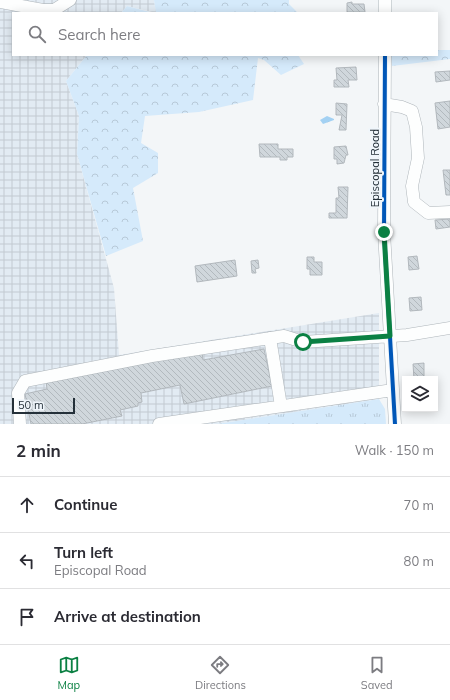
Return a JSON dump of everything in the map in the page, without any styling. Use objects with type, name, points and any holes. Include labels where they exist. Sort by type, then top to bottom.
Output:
[{"type":"street","points":[[0,2],[43,10],[54,10],[70,0]]},
{"type":"street","points":[[385,0],[385,12]]},
{"type":"street","name":"Episcopal Road","points":[[385,56],[384,232],[395,424]]},
{"type":"street","points":[[384,104],[402,106],[412,111],[416,127],[418,158],[412,186],[414,202],[428,213],[450,212]]},
{"type":"street","points":[[20,424],[18,393],[25,381],[152,356],[284,336],[303,342],[390,336],[450,328]]},
{"type":"street","points":[[270,338],[281,406]]},
{"type":"street","points":[[159,424],[393,390]]},
{"type":"shaded area","points":[[0,0],[154,0],[156,12],[127,6],[122,12],[12,12],[12,56],[86,56],[66,81],[79,116],[77,154],[114,288],[119,355],[379,313],[379,399],[217,424],[0,424]]},
{"type":"green space","points":[[154,0],[289,0],[289,4],[297,12],[156,12]]},
{"type":"green space","points":[[127,6],[150,12],[122,12]]},
{"type":"green space","points":[[438,50],[450,50],[450,59],[392,66],[391,56],[438,56]]},
{"type":"green space","points":[[86,56],[299,56],[304,64],[281,75],[264,60],[258,58],[253,100],[199,112],[145,116],[141,143],[158,153],[158,173],[133,188],[143,241],[106,256],[77,154],[79,116],[66,81]]},
{"type":"green space","points":[[379,399],[385,409],[386,424],[217,424]]},
{"type":"water","points":[[327,116],[334,120],[323,124],[320,120]]},
{"type":"building","points":[[352,2],[352,4],[364,4],[365,12],[347,12],[347,3]]},
{"type":"building","points":[[356,67],[357,80],[348,80],[349,87],[334,87],[334,80],[337,80],[336,68]]},
{"type":"building","points":[[450,71],[450,80],[436,82],[435,72]]},
{"type":"building","points":[[450,101],[450,127],[438,129],[435,103]]},
{"type":"building","points":[[336,103],[347,104],[346,130],[339,130],[342,115],[336,115]]},
{"type":"building","points":[[259,144],[278,144],[278,149],[293,149],[293,157],[287,157],[287,160],[280,160],[280,157],[260,157]]},
{"type":"building","points":[[346,146],[348,155],[346,155],[344,163],[337,164],[337,159],[334,159],[334,147]]},
{"type":"building","points":[[443,170],[450,170],[450,195],[446,195]]},
{"type":"building","points":[[338,187],[348,187],[347,218],[329,218],[329,213],[336,213],[336,198],[339,198]]},
{"type":"building","points":[[450,219],[450,227],[436,229],[435,220]]},
{"type":"building","points":[[417,256],[419,269],[409,270],[408,257]]},
{"type":"building","points":[[307,257],[314,257],[314,262],[322,262],[322,275],[310,275],[310,269],[307,269]]},
{"type":"building","points":[[235,260],[237,276],[197,282],[195,266]]},
{"type":"building","points":[[258,260],[259,268],[255,269],[256,273],[252,273],[251,261]]},
{"type":"building","points":[[421,297],[422,310],[410,311],[409,298]]},
{"type":"building","points":[[264,349],[272,386],[184,404],[180,385],[141,393],[142,402],[138,403],[138,406],[120,410],[122,416],[82,424],[31,424],[25,394],[47,389],[46,381],[202,352],[203,360]]},
{"type":"building","points":[[424,363],[424,376],[414,376],[413,364]]},
{"type":"cycle path","points":[[385,56],[384,232],[395,424]]},
{"type":"route","points":[[303,342],[390,336],[384,232]]}]
